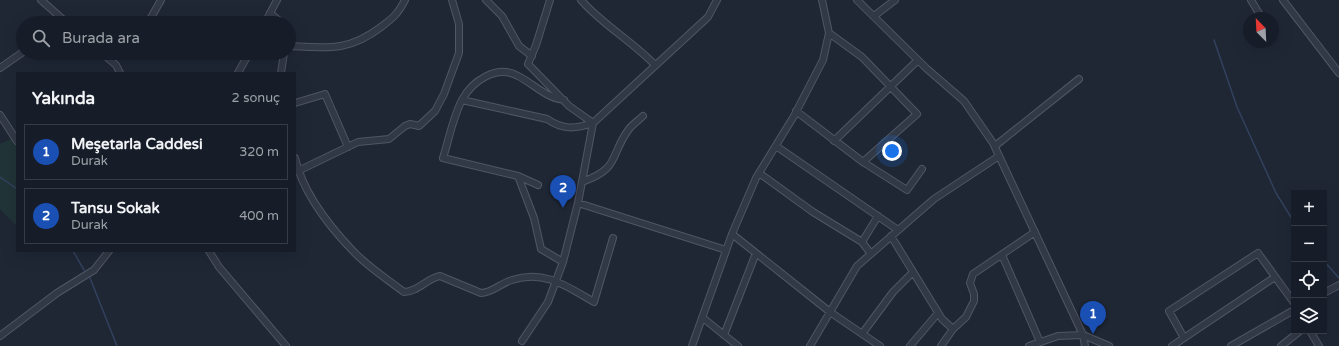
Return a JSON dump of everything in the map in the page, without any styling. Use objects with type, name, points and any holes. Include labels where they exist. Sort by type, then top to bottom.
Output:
[{"type":"street","points":[[41,0],[58,16]]},
{"type":"street","points":[[152,16],[161,0]]},
{"type":"street","points":[[268,16],[278,0]]},
{"type":"street","points":[[298,171],[329,158],[348,146],[358,142],[389,139],[405,126],[410,124],[419,126],[435,111],[444,94],[459,53],[459,24],[452,0]]},
{"type":"street","points":[[486,0],[502,16],[519,46],[532,56]]},
{"type":"street","points":[[550,0],[528,64],[564,100],[593,123]]},
{"type":"street","points":[[581,0],[600,19],[642,51],[655,65]]},
{"type":"street","points":[[462,100],[547,118],[557,125],[566,128],[577,128],[593,123],[708,17],[717,0]]},
{"type":"street","points":[[692,346],[732,234],[759,174],[796,111],[823,60],[829,33],[822,0]]},
{"type":"street","points":[[857,0],[918,60],[964,101],[995,146],[1083,335],[1085,346]]},
{"type":"street","points":[[874,16],[895,0]]},
{"type":"street","points":[[1251,0],[1258,12]]},
{"type":"street","points":[[1283,0],[1339,73]]},
{"type":"street","points":[[296,46],[317,48],[346,46],[365,39],[397,15],[406,1]]},
{"type":"street","points":[[270,13],[274,16]]},
{"type":"street","points":[[829,33],[862,57],[917,114],[863,162]]},
{"type":"street","points":[[0,68],[16,57]]},
{"type":"street","points":[[111,60],[120,72]]},
{"type":"street","points":[[239,72],[245,60]]},
{"type":"street","points":[[281,72],[283,60]]},
{"type":"street","points":[[834,141],[890,85],[918,60]]},
{"type":"street","points":[[538,185],[518,176],[442,158],[462,100],[471,86],[489,75],[500,72],[517,75],[554,99],[564,100]]},
{"type":"street","points":[[995,146],[1079,79]]},
{"type":"street","points":[[296,103],[325,94],[348,146]]},
{"type":"street","points":[[796,111],[863,162],[907,190],[922,169]]},
{"type":"street","points":[[0,115],[16,139]]},
{"type":"street","points":[[582,182],[595,177],[606,170],[614,161],[620,143],[630,127],[643,116]]},
{"type":"street","points":[[522,341],[548,302],[563,262],[578,203],[593,123]]},
{"type":"street","points":[[776,146],[898,230]]},
{"type":"street","points":[[810,346],[857,266],[934,200],[999,156]]},
{"type":"street","points":[[296,162],[298,171],[320,210],[354,252],[404,292],[414,290],[435,277],[440,276],[481,293],[487,292],[511,280],[524,277],[546,277],[556,280],[594,302],[613,238]]},
{"type":"street","points":[[759,174],[813,212],[862,242],[871,254]]},
{"type":"street","points":[[518,176],[534,218],[541,249],[563,262]]},
{"type":"street","points":[[578,203],[726,250]]},
{"type":"street","points":[[862,242],[878,216]]},
{"type":"street","points":[[941,346],[952,329],[966,317],[974,300],[974,294],[970,283],[972,274],[1035,232]]},
{"type":"street","points":[[732,234],[830,312],[880,346]]},
{"type":"street","points":[[891,236],[938,313],[952,329]]},
{"type":"street","points":[[0,336],[57,293],[94,270],[108,252]]},
{"type":"street","points":[[210,252],[219,267],[286,346]]},
{"type":"street","points":[[1184,338],[1169,311],[1258,253],[1291,299]]},
{"type":"street","points":[[724,335],[756,254]]},
{"type":"street","points":[[1002,255],[1040,342]]},
{"type":"street","points":[[862,334],[893,292],[913,272]]},
{"type":"street","points":[[1172,346],[1275,277]]},
{"type":"street","points":[[1327,291],[1339,285]]},
{"type":"street","points":[[1231,346],[1291,312]]},
{"type":"street","points":[[910,346],[938,313]]},
{"type":"street","points":[[703,318],[738,346]]},
{"type":"street","points":[[1281,346],[1296,334]]},
{"type":"street","points":[[1312,334],[1319,346]]},
{"type":"street","points":[[1029,346],[1058,336],[1083,335],[1109,346]]},
{"type":"green space","points":[[16,136],[16,225],[0,209],[0,144]]},
{"type":"waterway","points":[[1214,40],[1237,107],[1276,193],[1291,217]]},
{"type":"waterway","points":[[0,177],[16,188]]},
{"type":"waterway","points":[[74,252],[84,270]]},
{"type":"waterway","points":[[1325,262],[1339,278]]},
{"type":"waterway","points":[[90,278],[117,346]]},
{"type":"place","name":"Tansu Sokak","points":[[563,208]]},
{"type":"place","name":"Meşetarla Caddesi","points":[[1093,334]]}]
